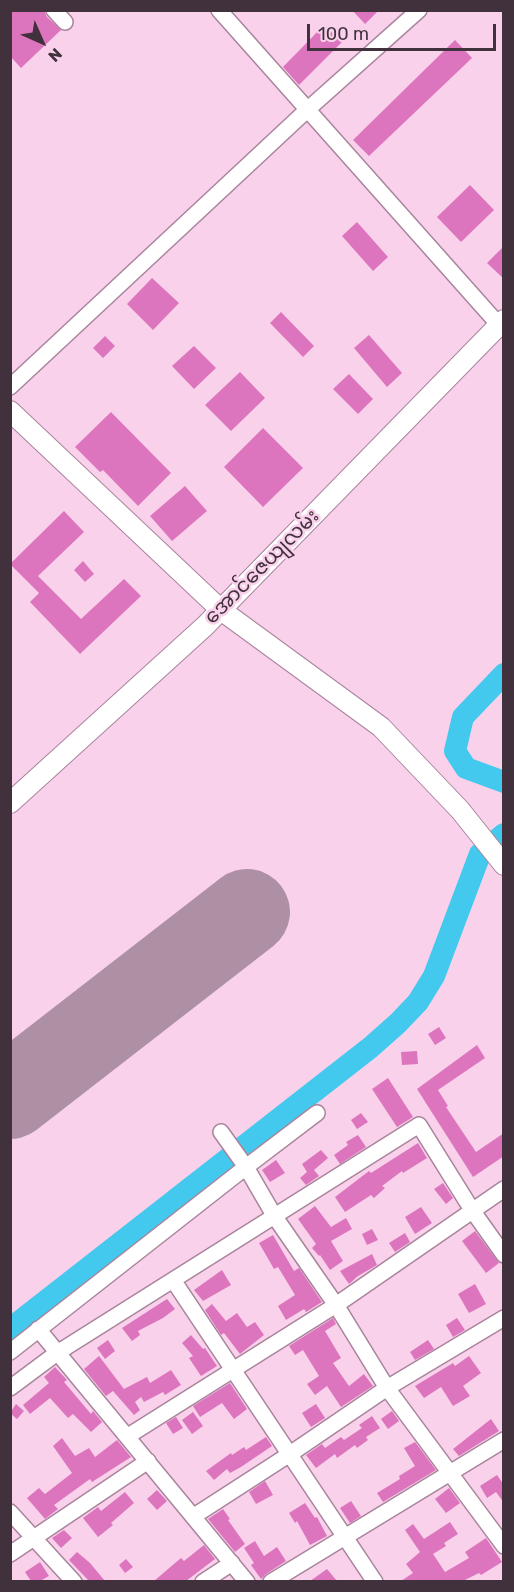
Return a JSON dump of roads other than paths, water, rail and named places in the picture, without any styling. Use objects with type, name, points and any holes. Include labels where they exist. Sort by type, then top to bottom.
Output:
[{"type":"street","points":[[219,10],[501,323]]},
{"type":"street","points":[[10,387],[307,110],[419,10]]},
{"type":"street","name":"အောင်ဇေယျလမ်း","points":[[10,803],[220,610],[501,323]]},
{"type":"street","points":[[10,411],[220,610],[381,727],[460,810],[504,865]]},
{"type":"street","points":[[10,1352],[317,1113]]},
{"type":"street","points":[[10,1388],[57,1353],[419,1125],[472,1210],[504,1255]]},
{"type":"street","points":[[221,1132],[246,1167],[275,1217],[336,1305],[387,1388],[504,1546]]},
{"type":"street","points":[[128,1436],[336,1305],[504,1189]]},
{"type":"street","points":[[173,1280],[375,1581]]},
{"type":"street","points":[[194,1516],[387,1388],[504,1318]]},
{"type":"street","points":[[39,1329],[248,1581]]},
{"type":"street","points":[[271,1581],[504,1440]]},
{"type":"street","points":[[10,1554],[148,1461]]},
{"type":"street","points":[[10,1512],[74,1581]]},
{"type":"street","points":[[203,1581],[232,1563]]},
{"type":"waterway","points":[[504,674],[463,717],[455,751],[466,768],[504,782]]},
{"type":"waterway","points":[[10,1329],[371,1047],[398,1023],[418,1002],[434,976],[480,854],[504,834]]}]
